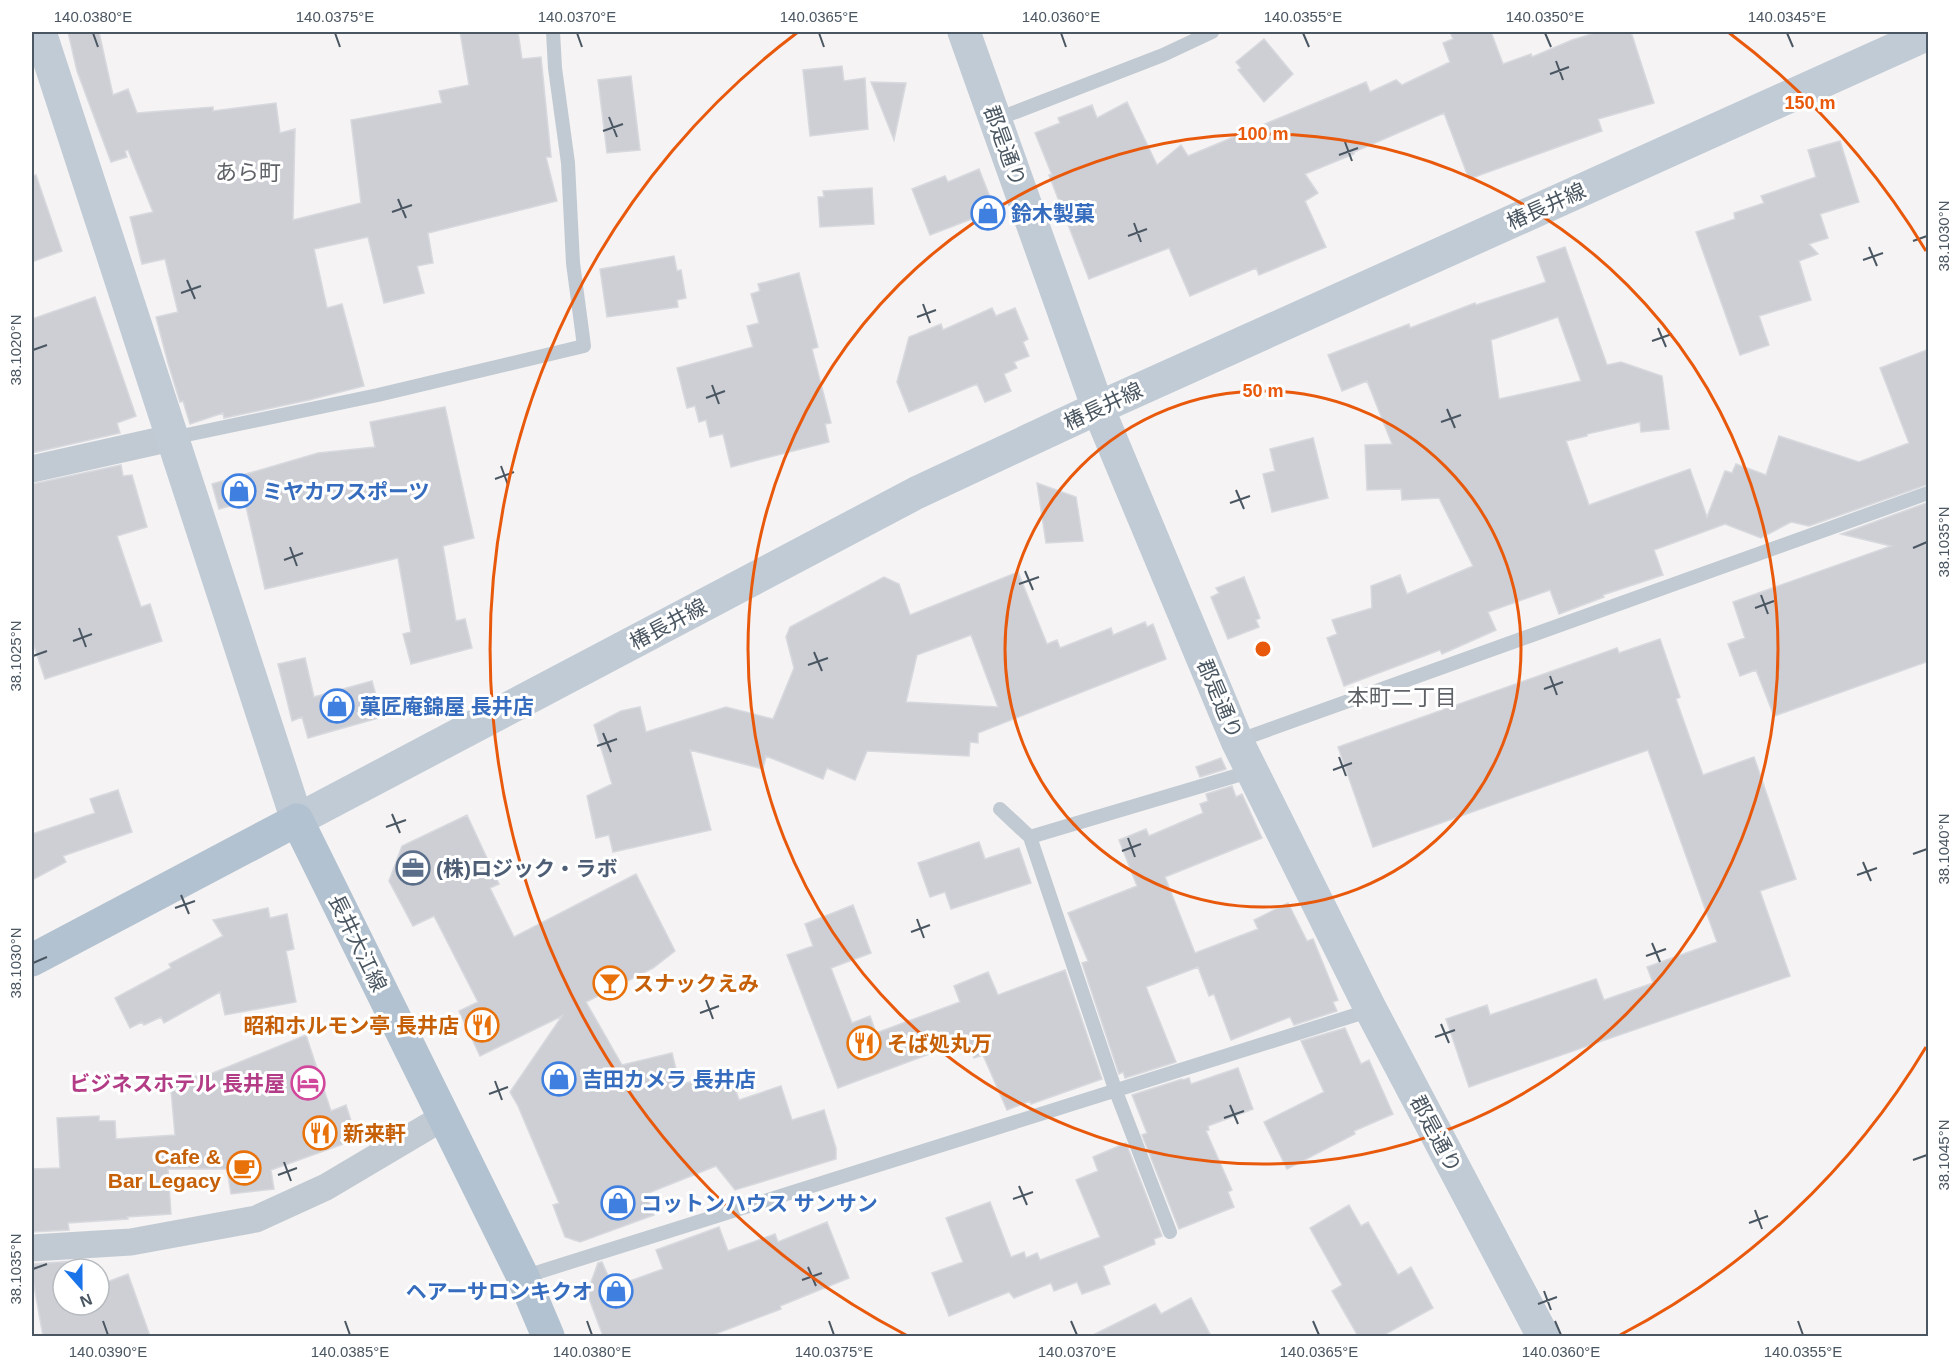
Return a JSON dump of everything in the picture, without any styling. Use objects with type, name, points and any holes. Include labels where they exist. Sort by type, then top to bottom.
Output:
[{"type":"main road","points":[[32,960],[297,820]]},
{"type":"main road","name":"長井大江線","points":[[297,820],[523,1277],[548,1336]]},
{"type":"street","points":[[40,32],[297,820]]},
{"type":"street","name":"郡是通り","points":[[964,32],[1098,408],[1237,741],[1371,1010],[1543,1336]]},
{"type":"street","name":"椿長井線","points":[[297,820],[916,493],[1098,408],[1929,34]]},
{"type":"street","points":[[32,469],[171,438]]},
{"type":"street","points":[[32,1248],[130,1242],[256,1219],[326,1187],[444,1116]]},
{"type":"lane","points":[[171,438],[378,395],[584,346],[573,263],[568,163],[555,68],[553,32]]},
{"type":"lane","points":[[996,120],[1163,55],[1212,32]]},
{"type":"lane","points":[[1237,741],[1929,494]]},
{"type":"lane","points":[[1030,837],[1252,771]]},
{"type":"lane","points":[[1000,809],[1030,837],[1115,1089],[1170,1232]]},
{"type":"lane","points":[[523,1277],[1371,1010]]},
{"type":"building","points":[[68,32],[99,32],[113,95],[128,89],[137,113],[213,107],[213,111],[276,103],[280,133],[295,129],[293,220],[361,203],[351,120],[442,103],[439,91],[469,85],[460,32],[518,32],[522,59],[541,57],[551,157],[546,157],[557,201],[428,233],[433,263],[417,266],[424,293],[384,303],[368,237],[314,249],[327,308],[342,304],[364,386],[224,418],[223,413],[190,424],[183,401],[180,402],[156,317],[178,312],[165,259],[142,264],[130,217],[153,212],[128,150],[125,151],[127,157],[111,162],[77,71]]},
{"type":"building","points":[[1450,32],[1491,32],[1503,64],[1531,54],[1532,57],[1598,32],[1631,32],[1654,103],[1598,119],[1602,131],[1469,179],[1444,113],[1305,174],[1318,193],[1305,201],[1326,247],[1259,275],[1256,268],[1190,296],[1169,248],[1089,279],[1035,133],[1060,123],[1058,118],[1092,105],[1097,118],[1127,102],[1157,165],[1181,145],[1188,156],[1366,82],[1370,92],[1396,80],[1402,85],[1450,62],[1443,43],[1453,39]]},
{"type":"building","points":[[1264,39],[1293,74],[1264,102],[1238,70],[1241,68],[1236,62]]},
{"type":"building","points":[[842,66],[844,81],[865,78],[868,129],[810,136],[803,70]]},
{"type":"building","points":[[631,76],[640,150],[607,153],[598,80]]},
{"type":"building","points":[[871,82],[906,83],[894,140]]},
{"type":"building","points":[[1840,141],[1859,202],[1820,214],[1828,238],[1809,244],[1818,254],[1799,261],[1811,300],[1759,316],[1769,345],[1740,355],[1696,232],[1735,219],[1734,213],[1764,203],[1761,196],[1816,177],[1808,150]]},
{"type":"building","points":[[979,169],[995,210],[930,235],[912,189],[945,176],[948,182]]},
{"type":"building","points":[[36,175],[62,251],[32,262],[32,176]]},
{"type":"building","points":[[872,188],[874,224],[820,227],[818,197],[824,197],[823,191]]},
{"type":"building","points":[[1565,247],[1607,365],[1621,362],[1662,376],[1669,429],[1641,432],[1640,422],[1566,441],[1589,505],[1690,469],[1707,517],[1725,471],[1732,473],[1736,464],[1766,475],[1779,436],[1859,462],[1909,443],[1880,368],[1929,349],[1929,484],[1809,526],[1791,522],[1761,538],[1725,524],[1654,550],[1663,575],[1603,595],[1604,597],[1559,614],[1550,590],[1488,612],[1496,630],[1442,654],[1440,650],[1344,686],[1327,638],[1337,634],[1332,620],[1372,608],[1371,586],[1400,575],[1407,594],[1473,566],[1439,498],[1402,500],[1401,489],[1367,490],[1365,445],[1392,444],[1367,381],[1342,391],[1328,355],[1409,324],[1410,328],[1475,303],[1476,305],[1546,282],[1537,257]],"holes":[[[1558,317],[1581,381],[1499,399],[1491,340]]]},
{"type":"building","points":[[674,256],[677,271],[681,270],[686,298],[677,300],[678,307],[607,317],[600,269]]},
{"type":"building","points":[[799,273],[818,347],[812,349],[831,423],[825,424],[829,442],[731,467],[723,434],[710,437],[706,420],[699,422],[695,406],[687,408],[677,368],[753,347],[747,326],[759,323],[751,294],[760,291],[758,284]]},
{"type":"building","points":[[95,297],[136,416],[117,423],[120,433],[32,453],[32,319]]},
{"type":"building","points":[[992,308],[996,316],[1015,308],[1028,339],[1023,342],[1029,356],[1014,362],[1017,368],[1004,374],[1011,391],[985,402],[977,384],[909,412],[897,382],[909,337],[941,324],[943,330]]},
{"type":"building","points":[[445,407],[474,538],[443,546],[456,621],[465,619],[472,648],[411,664],[403,634],[411,632],[398,558],[265,589],[245,502],[219,509],[212,484],[318,453],[375,447],[370,422]]},
{"type":"building","points":[[1313,438],[1328,498],[1272,512],[1263,474],[1275,471],[1270,449]]},
{"type":"building","points":[[121,465],[123,476],[132,475],[147,527],[117,536],[141,607],[150,604],[162,641],[45,679],[32,640],[32,484]]},
{"type":"building","points":[[1037,483],[1076,497],[1083,541],[1046,543]]},
{"type":"building","points":[[1929,502],[1929,661],[1774,716],[1756,670],[1740,676],[1728,644],[1745,638],[1733,602],[1891,546],[1841,534]]},
{"type":"building","points":[[1018,572],[1047,644],[1057,640],[1060,648],[1111,628],[1113,635],[1145,622],[1147,627],[1153,624],[1166,659],[978,733],[978,743],[970,742],[969,756],[867,751],[855,780],[827,768],[823,779],[766,756],[763,769],[690,750],[711,830],[613,852],[609,835],[596,838],[587,796],[612,784],[594,725],[621,711],[640,707],[646,732],[726,707],[773,719],[794,668],[786,637],[790,627],[884,577],[899,584],[910,615]],"holes":[[[971,635],[998,707],[906,702],[917,655]]]},
{"type":"building","points":[[1244,577],[1260,618],[1256,620],[1259,627],[1228,639],[1211,597],[1219,593],[1216,588]]},
{"type":"building","points":[[1660,639],[1680,697],[1676,699],[1703,775],[1754,757],[1796,879],[1760,891],[1790,976],[1469,1087],[1446,1019],[1487,1005],[1490,1015],[1596,979],[1604,1000],[1653,983],[1647,967],[1717,942],[1648,750],[1373,847],[1338,747],[1617,648],[1619,653]]},
{"type":"building","points":[[305,658],[314,697],[372,681],[382,717],[308,738],[302,717],[292,721],[278,664]]},
{"type":"building","points":[[1221,758],[1226,769],[1200,777],[1196,767]]},
{"type":"building","points":[[1232,786],[1236,797],[1242,794],[1262,838],[1165,877],[1195,953],[1258,929],[1254,920],[1288,903],[1307,941],[1313,939],[1338,1000],[1333,1002],[1337,1011],[1294,1025],[1290,1017],[1231,1040],[1214,994],[1209,996],[1198,967],[1146,987],[1176,1062],[1125,1078],[1123,1072],[1119,1074],[1082,963],[1088,961],[1068,913],[1137,886],[1119,840],[1146,829],[1149,836],[1203,813],[1200,804],[1208,801],[1206,794]]},
{"type":"building","points":[[118,790],[132,832],[63,856],[66,862],[32,880],[32,834],[95,813],[90,799]]},
{"type":"building","points":[[467,815],[499,884],[490,888],[514,937],[636,874],[675,951],[653,968],[586,1002],[622,1065],[672,1053],[680,1085],[729,1070],[739,1100],[781,1086],[792,1120],[824,1110],[836,1148],[836,1159],[735,1190],[716,1166],[646,1194],[654,1215],[580,1242],[565,1237],[553,1205],[559,1203],[510,1092],[562,1016],[480,1056],[459,1011],[478,1002],[434,916],[413,926],[389,881],[402,846]]},
{"type":"building","points":[[979,842],[985,859],[1019,848],[1031,883],[951,909],[945,892],[930,897],[918,863]]},
{"type":"building","points":[[853,905],[871,953],[831,968],[852,1023],[870,1016],[876,1033],[960,1002],[954,986],[988,972],[998,995],[1065,970],[1102,1079],[1007,1110],[983,1055],[974,1058],[967,1040],[838,1088],[787,955],[813,946],[805,924]]},
{"type":"building","points":[[268,908],[270,918],[287,914],[294,949],[286,951],[296,1002],[225,1015],[220,992],[164,1023],[161,1017],[144,1025],[142,1022],[130,1028],[115,998],[171,968],[169,964],[223,936],[213,920]]},
{"type":"building","points":[[1345,1028],[1361,1064],[1369,1060],[1393,1114],[1354,1131],[1355,1134],[1287,1169],[1264,1122],[1324,1092],[1301,1041]]},
{"type":"building","points":[[306,1035],[331,1111],[346,1105],[357,1139],[271,1170],[274,1189],[231,1194],[227,1169],[168,1169],[171,1214],[68,1223],[69,1230],[32,1232],[32,1169],[60,1168],[57,1118],[99,1116],[99,1121],[115,1121],[116,1139],[175,1135],[170,1079],[208,1075]]},
{"type":"building","points":[[1238,1068],[1253,1109],[1208,1126],[1209,1130],[1206,1131],[1232,1190],[1228,1192],[1234,1207],[1179,1229],[1142,1135],[1147,1133],[1132,1095],[1182,1079],[1189,1078],[1191,1084]]},
{"type":"building","points":[[1126,1143],[1162,1236],[1154,1239],[1155,1244],[1103,1266],[1110,1284],[1082,1294],[1077,1282],[1054,1291],[1051,1283],[1014,1298],[1009,1292],[949,1316],[932,1273],[963,1262],[946,1218],[990,1202],[1011,1257],[1024,1252],[1026,1258],[1037,1253],[1040,1260],[1100,1237],[1076,1180],[1098,1171],[1093,1157]]},
{"type":"building","points":[[1349,1205],[1361,1226],[1368,1222],[1398,1275],[1411,1267],[1433,1308],[1382,1336],[1358,1336],[1332,1291],[1342,1285],[1310,1228]]},
{"type":"building","points":[[827,1222],[849,1278],[780,1306],[781,1309],[710,1336],[603,1336],[587,1293],[598,1263],[602,1262],[613,1287],[663,1269],[656,1250],[719,1227],[728,1251],[775,1234],[778,1242]]},
{"type":"building","points":[[51,1263],[51,1317],[111,1317],[111,1280],[128,1274],[150,1336],[43,1336],[32,1264]]},
{"type":"building","points":[[1191,1298],[1211,1336],[1091,1336],[1155,1304],[1161,1314]]},
{"type":"place","name":"鈴木製菓","points":[[988,213]]},
{"type":"place","name":"ミヤカワスポーツ","points":[[239,491]]},
{"type":"place","name":"菓匠庵錦屋 長井店","points":[[337,706]]},
{"type":"place","name":"(株)ロジック・ラボ","points":[[413,868]]},
{"type":"place","name":"スナックえみ","points":[[610,983]]},
{"type":"place","name":"昭和ホルモン亭 長井店","points":[[482,1025]]},
{"type":"place","name":"そば処丸万","points":[[864,1043]]},
{"type":"place","name":"吉田カメラ 長井店","points":[[559,1079]]},
{"type":"place","name":"ビジネスホテル 長井屋","points":[[308,1083]]},
{"type":"place","name":"新来軒","points":[[320,1133]]},
{"type":"place","name":"Cafe & Bar Legacy","points":[[244,1168]]},
{"type":"place","name":"コットンハウス サンサン","points":[[618,1203]]},
{"type":"place","name":"ヘアーサロンキクオ","points":[[616,1291]]},
{"type":"district","name":"あら町","points":[[248,172]]},
{"type":"district","name":"本町二丁目","points":[[1402,697]]}]
